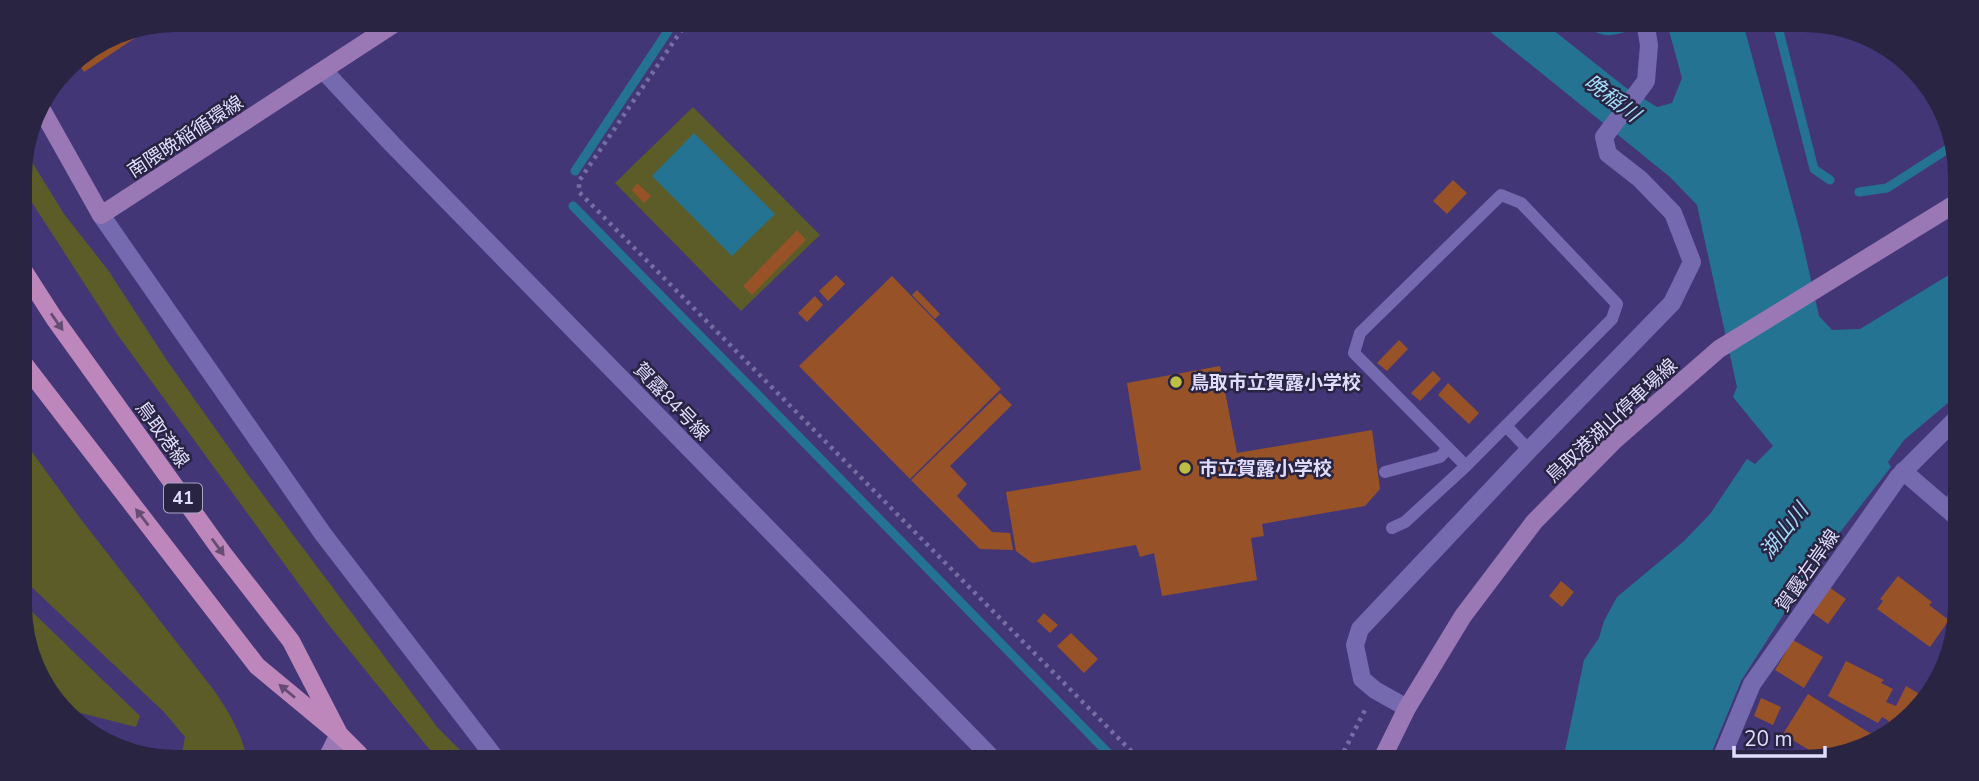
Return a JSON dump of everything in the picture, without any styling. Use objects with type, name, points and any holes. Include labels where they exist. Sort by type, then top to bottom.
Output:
[{"type":"main road","name":"南隈晩稲循環線","points":[[101,215],[382,32]]},
{"type":"main road","points":[[45,115],[101,215]]},
{"type":"main road","name":"鳥取港湖山停車場線","points":[[1387,749],[1407,708],[1463,616],[1534,522],[1615,440],[1719,349],[1948,208]]},
{"type":"main road","name":"鳥取港線","points":[[32,284],[61,329],[222,552],[291,641],[339,734]]},
{"type":"main road","name":"鳥取港線","points":[[32,374],[257,666],[355,750]]},
{"type":"main road","points":[[330,750],[339,734]]},
{"type":"main road","points":[[337,750],[339,734]]},
{"type":"street","points":[[1407,708],[1375,690],[1362,679],[1355,645],[1360,629],[1672,303],[1692,262],[1673,213],[1640,179],[1608,154],[1604,137],[1646,81],[1649,45],[1647,32]]},
{"type":"street","name":"賀露84号線","points":[[324,71],[983,750]]},
{"type":"street","points":[[101,215],[323,534],[489,750]]},
{"type":"street","name":"賀露左岸線","points":[[1725,749],[1752,684],[1903,471],[1948,427]]},
{"type":"street","points":[[1903,471],[1948,510]]},
{"type":"lane","points":[[1392,528],[1405,522],[1466,466],[1612,319],[1617,304],[1521,203],[1500,195],[1360,334],[1354,353],[1466,466]]},
{"type":"lane","points":[[1506,426],[1529,450]]},
{"type":"lane","points":[[1385,472],[1440,457],[1448,448]]},
{"type":"path","points":[[680,32],[579,181],[579,192],[1130,749]]},
{"type":"path","points":[[1345,749],[1375,690]]},
{"type":"shaded area","points":[[693,107],[820,235],[741,311],[615,183]]},
{"type":"shaded area","points":[[32,163],[64,214],[108,270],[168,362],[249,476],[438,728],[460,750],[430,750],[328,624],[117,334],[32,203]]},
{"type":"shaded area","points":[[32,452],[213,689],[232,720],[245,750],[183,750],[185,737],[164,712],[32,587]]},
{"type":"shaded area","points":[[32,612],[140,716],[136,727],[78,712],[67,701],[46,669],[39,652]]},
{"type":"water","points":[[1490,32],[1556,32],[1625,87],[1657,107],[1672,103],[1682,78],[1669,32],[1745,32],[1800,231],[1819,316],[1832,330],[1860,329],[1948,275],[1948,403],[1904,440],[1888,462],[1891,467],[1819,559],[1741,681],[1713,749],[1565,749],[1584,660],[1599,638],[1604,621],[1617,597],[1683,542],[1710,514],[1747,459],[1755,464],[1773,446],[1733,397],[1737,387],[1697,205],[1670,177]]},
{"type":"water","points":[[694,133],[775,214],[732,256],[652,176]]},
{"type":"building","points":[[138,36],[84,72],[80,67],[103,51]]},
{"type":"building","points":[[1453,180],[1467,193],[1447,214],[1433,201]]},
{"type":"building","points":[[637,183],[651,196],[644,203],[632,190]]},
{"type":"building","points":[[797,230],[806,240],[752,295],[743,286]]},
{"type":"building","points":[[836,275],[845,284],[828,301],[819,291]]},
{"type":"building","points":[[892,276],[1001,389],[910,479],[799,366]]},
{"type":"building","points":[[917,290],[940,314],[935,319],[912,295]]},
{"type":"building","points":[[815,296],[823,305],[807,322],[798,313]]},
{"type":"building","points":[[1399,340],[1408,349],[1387,371],[1377,363]]},
{"type":"building","points":[[1220,366],[1237,453],[1372,430],[1380,489],[1365,506],[1262,524],[1264,536],[1251,538],[1257,580],[1162,596],[1154,553],[1140,557],[1136,545],[1032,563],[1016,551],[1006,492],[1141,470],[1127,383]]},
{"type":"building","points":[[1433,371],[1441,379],[1420,401],[1411,393]]},
{"type":"building","points":[[1448,383],[1479,413],[1469,424],[1438,395]]},
{"type":"building","points":[[1000,393],[1012,405],[950,466],[967,484],[957,496],[992,532],[1010,533],[1013,550],[980,549],[911,480]]},
{"type":"building","points":[[1898,576],[1932,602],[1929,605],[1947,618],[1946,624],[1930,647],[1877,609],[1883,601],[1880,599]]},
{"type":"building","points":[[1561,581],[1574,592],[1562,607],[1549,596]]},
{"type":"building","points":[[1829,587],[1846,599],[1828,624],[1811,612]]},
{"type":"building","points":[[1044,613],[1058,625],[1050,633],[1037,621]]},
{"type":"building","points":[[1071,633],[1098,659],[1084,673],[1057,646]]},
{"type":"building","points":[[1793,640],[1823,657],[1804,688],[1775,670]]},
{"type":"building","points":[[1846,661],[1884,680],[1881,683],[1893,689],[1886,702],[1896,706],[1906,686],[1918,693],[1891,720],[1889,722],[1882,717],[1878,723],[1828,696]]},
{"type":"building","points":[[1808,694],[1870,733],[1841,745],[1813,749],[1807,749],[1783,734]]},
{"type":"building","points":[[1761,698],[1781,707],[1773,725],[1754,716]]},
{"type":"waterway","points":[[575,171],[667,32]]},
{"type":"waterway","points":[[1779,32],[1814,169],[1830,180]]},
{"type":"waterway","points":[[1859,192],[1887,188],[1945,151]]},
{"type":"waterway","points":[[573,206],[1105,749]]},
{"type":"place","name":"鳥取市立賀露小学校","points":[[1176,382]]},
{"type":"place","name":"市立賀露小学校","points":[[1185,468]]},
{"type":"water label","name":"晩稲川","points":[[1612,98]]},
{"type":"water label","name":"湖山川","points":[[1784,531]]}]
